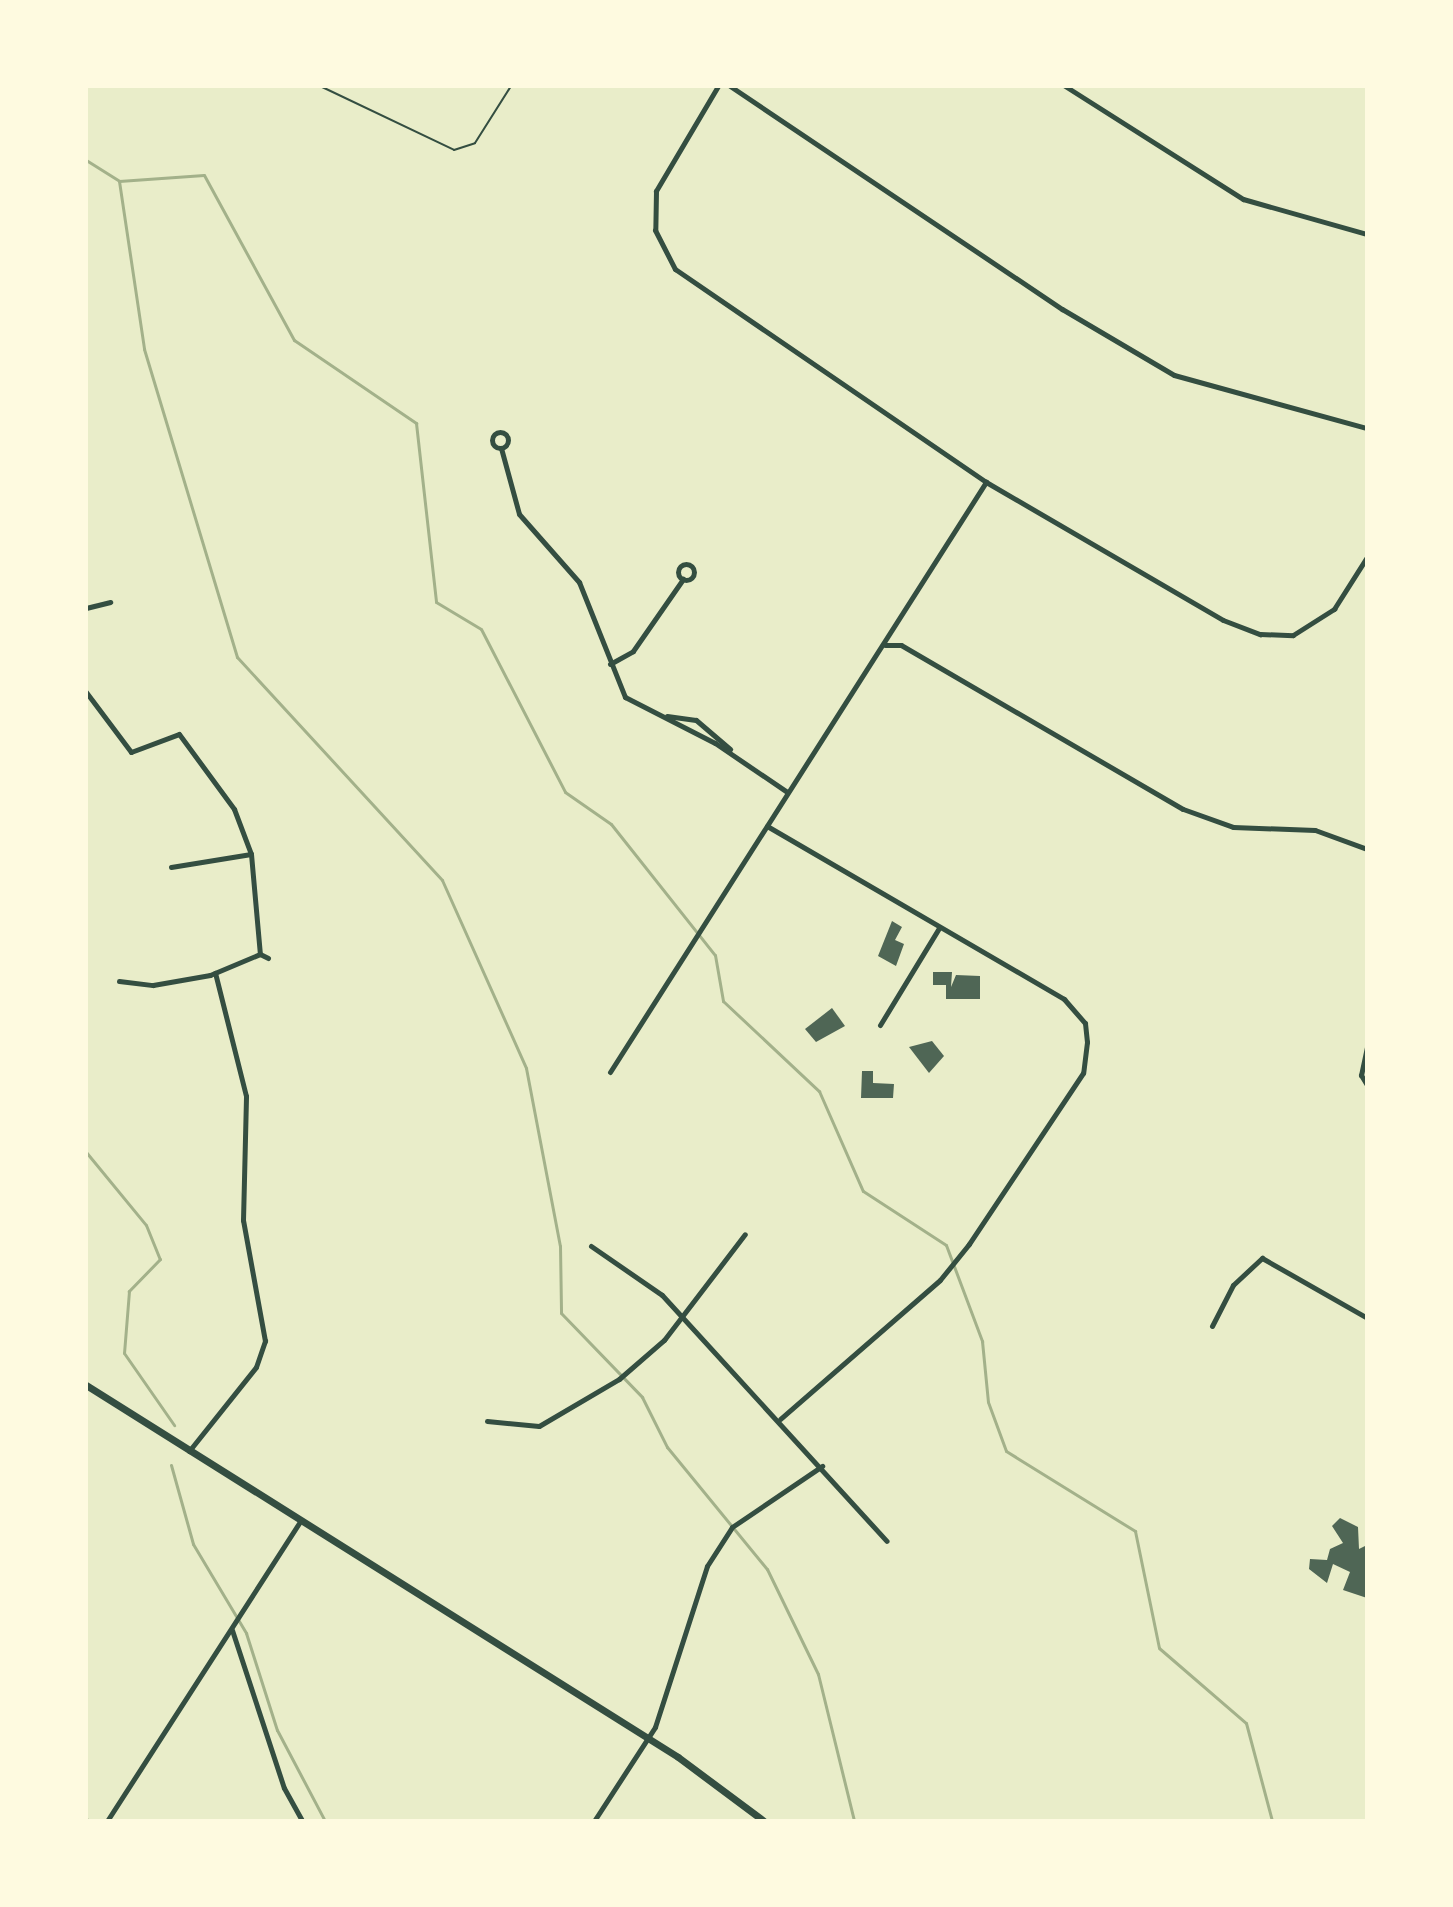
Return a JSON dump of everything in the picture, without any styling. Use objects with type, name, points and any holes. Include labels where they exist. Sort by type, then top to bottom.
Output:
[{"type":"main road","points":[[86,1385],[649,1739],[764,1821]]},
{"type":"street","points":[[718,86],[656,191],[655,230],[675,269],[986,482],[1223,620],[1260,634],[1293,635],[1315,625],[1367,557]]},
{"type":"street","points":[[730,86],[1062,309],[1174,375],[1367,428]]},
{"type":"street","points":[[1065,86],[1243,199],[1367,234]]},
{"type":"street","points":[[501,448],[519,514],[579,582],[625,697],[734,754]]},
{"type":"street","points":[[610,1072],[986,482]]},
{"type":"street","points":[[610,664],[633,651],[683,579]]},
{"type":"street","points":[[86,608],[110,602]]},
{"type":"street","points":[[884,645],[901,645],[1183,809],[1233,827],[1315,830],[1367,849]]},
{"type":"street","points":[[86,692],[131,755],[180,731],[234,809],[251,854],[260,954]]},
{"type":"street","points":[[662,716],[696,720],[734,754],[787,792]]},
{"type":"street","points":[[767,826],[1064,999],[1085,1023],[1083,1073],[940,1280],[780,1419]]},
{"type":"street","points":[[171,867],[251,854]]},
{"type":"street","points":[[880,1025],[939,928]]},
{"type":"street","points":[[119,981],[153,985],[215,973],[260,954],[268,958]]},
{"type":"street","points":[[189,1452],[256,1367],[265,1341],[243,1220],[246,1096],[215,973]]},
{"type":"street","points":[[1367,1047],[1361,1075],[1367,1085]]},
{"type":"street","points":[[487,1421],[539,1426],[579,1407],[684,1317],[745,1234]]},
{"type":"street","points":[[591,1246],[684,1317],[780,1419],[887,1541]]},
{"type":"street","points":[[1212,1326],[1233,1285],[1262,1258],[1367,1318]]},
{"type":"street","points":[[594,1821],[649,1739],[707,1566],[732,1527],[822,1466]]},
{"type":"street","points":[[107,1821],[300,1522]]},
{"type":"street","points":[[232,1629],[284,1788],[302,1821]]},
{"type":"lane","points":[[320,86],[323,92],[388,124],[454,150],[475,143],[511,86]]},
{"type":"lane","points":[[323,92],[331,86]]},
{"type":"building","points":[[892,921],[902,927],[895,940],[904,944],[896,966],[878,956]]},
{"type":"building","points":[[933,972],[952,972],[951,987],[956,975],[980,976],[980,999],[946,999],[946,985],[933,985]]},
{"type":"building","points":[[832,1008],[845,1026],[816,1042],[805,1029]]},
{"type":"building","points":[[932,1041],[944,1056],[929,1073],[909,1047]]},
{"type":"building","points":[[862,1071],[873,1071],[873,1083],[894,1084],[893,1098],[861,1098]]},
{"type":"building","points":[[1340,1518],[1358,1527],[1359,1549],[1367,1545],[1367,1598],[1343,1590],[1350,1572],[1333,1564],[1327,1583],[1309,1569],[1310,1559],[1327,1560],[1330,1549],[1343,1543],[1332,1526]]},
{"type":"waterway","points":[[86,160],[119,181],[204,175],[294,340],[416,423],[436,602],[481,629],[565,792],[611,824],[715,955],[723,1001],[819,1091],[863,1191],[946,1245],[982,1341],[988,1402],[1006,1451],[1135,1531],[1159,1648],[1246,1723],[1272,1821]]},
{"type":"waterway","points":[[119,181],[144,349],[237,657],[442,880],[526,1068],[560,1246],[561,1313],[642,1397],[667,1447],[767,1569],[818,1674],[854,1821]]},
{"type":"waterway","points":[[86,1152],[146,1225],[160,1259],[129,1291],[124,1353],[174,1425]]},
{"type":"waterway","points":[[171,1465],[193,1544],[246,1633],[277,1730],[325,1821]]}]
